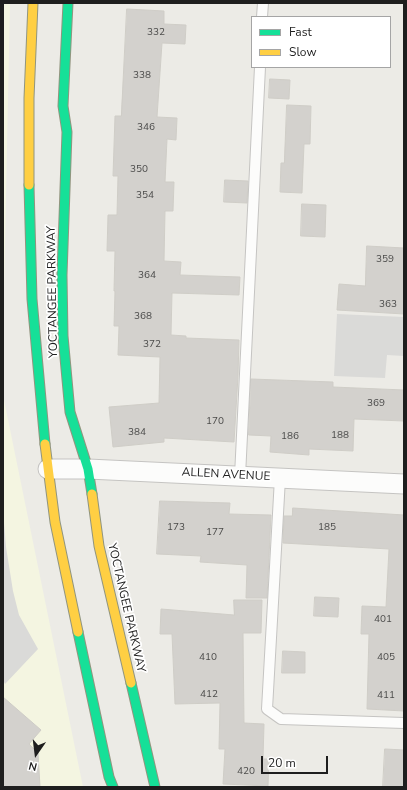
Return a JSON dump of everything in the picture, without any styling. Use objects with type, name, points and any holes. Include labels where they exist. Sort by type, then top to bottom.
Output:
[{"type":"street","name":"YOCTANGEE PARKWAY","points":[[33,3],[29,98],[29,182],[32,299],[48,469],[54,522],[109,777],[113,787]]},
{"type":"street","name":"YOCTANGEE PARKWAY","points":[[68,3],[63,106],[67,132],[62,275],[63,336],[70,412],[88,469],[99,546],[155,787]]},
{"type":"street","name":"ALLEN AVENUE","points":[[48,469],[88,469],[404,484]]},
{"type":"lane","points":[[262,16],[263,3]]},
{"type":"lane","points":[[240,476],[260,68]]},
{"type":"lane","points":[[280,478],[267,709],[281,719],[404,723]]},
{"type":"shaded area","points":[[3,3],[10,3],[3,340]]},
{"type":"shaded area","points":[[337,314],[404,317],[404,356],[387,355],[385,378],[334,376]]},
{"type":"shaded area","points":[[3,395],[83,787],[3,787]]},
{"type":"shaded area","points":[[3,510],[6,547],[13,591],[19,615],[38,649],[5,684],[3,680]]},
{"type":"building","points":[[127,9],[164,11],[164,24],[186,25],[185,44],[162,43],[157,117],[177,118],[176,140],[167,139],[165,182],[174,182],[173,211],[165,211],[164,261],[181,262],[180,275],[240,277],[239,295],[172,293],[171,335],[186,336],[186,338],[239,340],[234,442],[164,438],[164,442],[113,447],[109,407],[159,403],[160,357],[118,355],[119,326],[114,326],[115,251],[107,251],[108,215],[117,215],[118,176],[113,176],[115,116],[121,116]]},
{"type":"building","points":[[270,79],[290,80],[289,99],[269,98]]},
{"type":"building","points":[[287,105],[311,106],[310,144],[304,144],[302,193],[280,192],[281,163],[284,163]]},
{"type":"building","points":[[225,180],[248,181],[247,203],[224,202]]},
{"type":"building","points":[[302,204],[326,205],[325,237],[301,236]]},
{"type":"building","points":[[367,246],[404,248],[404,314],[337,310],[339,284],[365,286]]},
{"type":"building","points":[[251,379],[333,382],[333,387],[404,390],[404,421],[354,419],[353,451],[309,449],[309,455],[270,452],[271,436],[249,435]]},
{"type":"building","points":[[160,501],[230,503],[229,514],[271,515],[267,598],[246,598],[247,565],[200,562],[201,556],[157,554]]},
{"type":"building","points":[[293,508],[404,515],[404,711],[367,709],[369,634],[361,634],[362,606],[386,607],[389,549],[283,543],[284,516],[292,516]]},
{"type":"building","points":[[315,597],[339,598],[338,617],[314,616]]},
{"type":"building","points":[[234,600],[262,600],[261,633],[243,633],[244,723],[264,724],[263,759],[269,759],[268,786],[223,784],[225,749],[219,749],[220,703],[175,704],[172,634],[160,634],[161,609],[234,615]]},
{"type":"building","points":[[283,651],[305,652],[305,673],[282,673]]},
{"type":"building","points":[[3,697],[41,730],[29,744],[38,753],[40,787],[3,787]]},
{"type":"building","points":[[385,749],[404,750],[404,787],[383,787]]},
{"type":"traffic: fast","points":[[68,3],[63,106],[67,132],[62,275],[63,336],[70,412],[88,469],[92,494]]},
{"type":"traffic: fast","points":[[29,185],[32,299],[45,444]]},
{"type":"traffic: fast","points":[[78,632],[109,777],[113,787]]},
{"type":"traffic: fast","points":[[131,683],[155,787]]},
{"type":"traffic: slow","points":[[29,185],[29,98],[33,3]]},
{"type":"traffic: slow","points":[[45,444],[55,522],[78,632]]},
{"type":"traffic: slow","points":[[92,494],[99,546],[131,683]]}]
